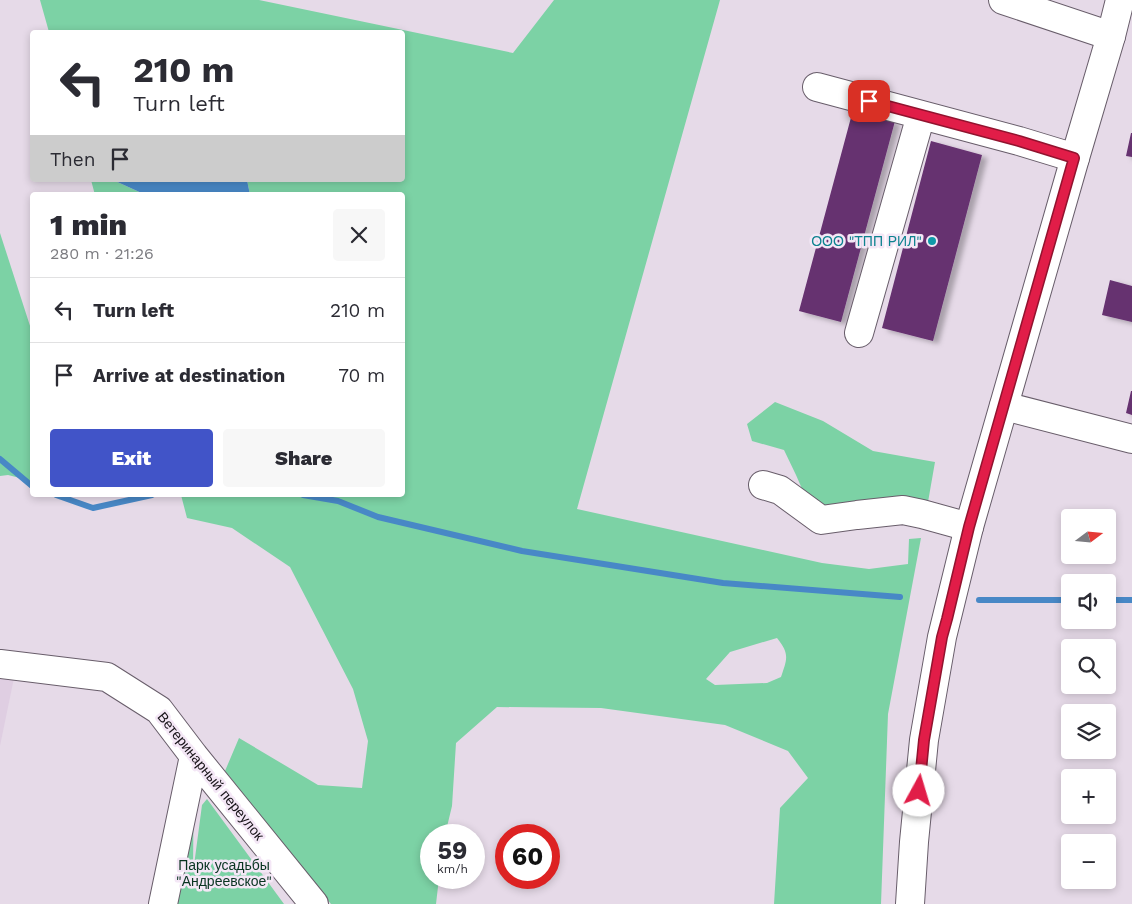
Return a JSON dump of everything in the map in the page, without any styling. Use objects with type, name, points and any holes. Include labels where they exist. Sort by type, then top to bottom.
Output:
[{"type":"main road","points":[[1003,0],[1111,36]]},
{"type":"main road","points":[[910,904],[924,740],[942,637],[969,527],[1120,0]]},
{"type":"main road","points":[[817,87],[1074,158]]},
{"type":"main road","points":[[859,333],[921,115]]},
{"type":"main road","points":[[1004,406],[1132,439]]},
{"type":"main road","points":[[763,485],[780,490],[821,520],[857,514],[903,510],[969,527]]},
{"type":"main road","name":"Ветеринарный переулок","points":[[0,664],[107,677],[159,710],[314,904]]},
{"type":"main road","points":[[163,904],[194,756]]},
{"type":"shaded area","points":[[0,676],[14,678],[0,746]]},
{"type":"green space","points":[[40,0],[259,0],[403,30],[48,30]]},
{"type":"green space","points":[[554,0],[720,0],[577,509],[822,563],[869,569],[908,564],[909,539],[921,538],[888,714],[881,904],[774,904],[780,808],[808,778],[788,751],[725,725],[601,708],[497,707],[456,743],[452,806],[448,824],[420,824],[420,889],[438,889],[436,904],[331,904],[225,771],[239,738],[318,785],[362,788],[368,741],[353,689],[290,567],[232,528],[187,518],[182,497],[405,497],[405,192],[249,192],[247,182],[405,182],[405,30],[513,53]],"holes":[[[777,638],[786,653],[785,666],[781,677],[767,683],[715,685],[706,679],[730,652]]]},
{"type":"green space","points":[[92,182],[117,182],[139,192],[94,192]]},
{"type":"green space","points":[[0,233],[30,326],[30,480],[8,475],[0,476]]},
{"type":"green space","points":[[775,402],[823,421],[873,451],[935,462],[928,502],[810,507],[784,450],[752,441],[747,424]]},
{"type":"green space","name":"Парк усадьбы \"Андреевское\"","points":[[194,756],[193,873],[202,805],[207,799],[284,904],[164,904]]},
{"type":"water","points":[[117,182],[247,182],[249,192],[139,192]]},
{"type":"building","points":[[853,110],[895,121],[841,322],[799,311]]},
{"type":"building","points":[[1132,133],[1132,157],[1126,156]]},
{"type":"building","name":"ООО \"ТПП РИЛ\"","points":[[931,141],[982,155],[933,341],[882,328]]},
{"type":"building","points":[[1110,280],[1132,286],[1132,322],[1102,315]]},
{"type":"building","points":[[1132,391],[1132,415],[1126,413]]},
{"type":"waterway","points":[[0,459],[30,484]]},
{"type":"waterway","points":[[62,497],[93,508],[143,497]]},
{"type":"waterway","points":[[315,497],[338,501],[378,517],[522,551],[723,583],[900,597]]},
{"type":"waterway","points":[[979,600],[1061,600]]},
{"type":"waterway","points":[[1116,600],[1132,600]]},
{"type":"place","name":"ООО \"ТПП РИЛ\"","points":[[932,241]]},
{"type":"route","points":[[869,101],[1019,141],[1074,158],[969,527],[942,637],[924,740],[919,791]]}]
